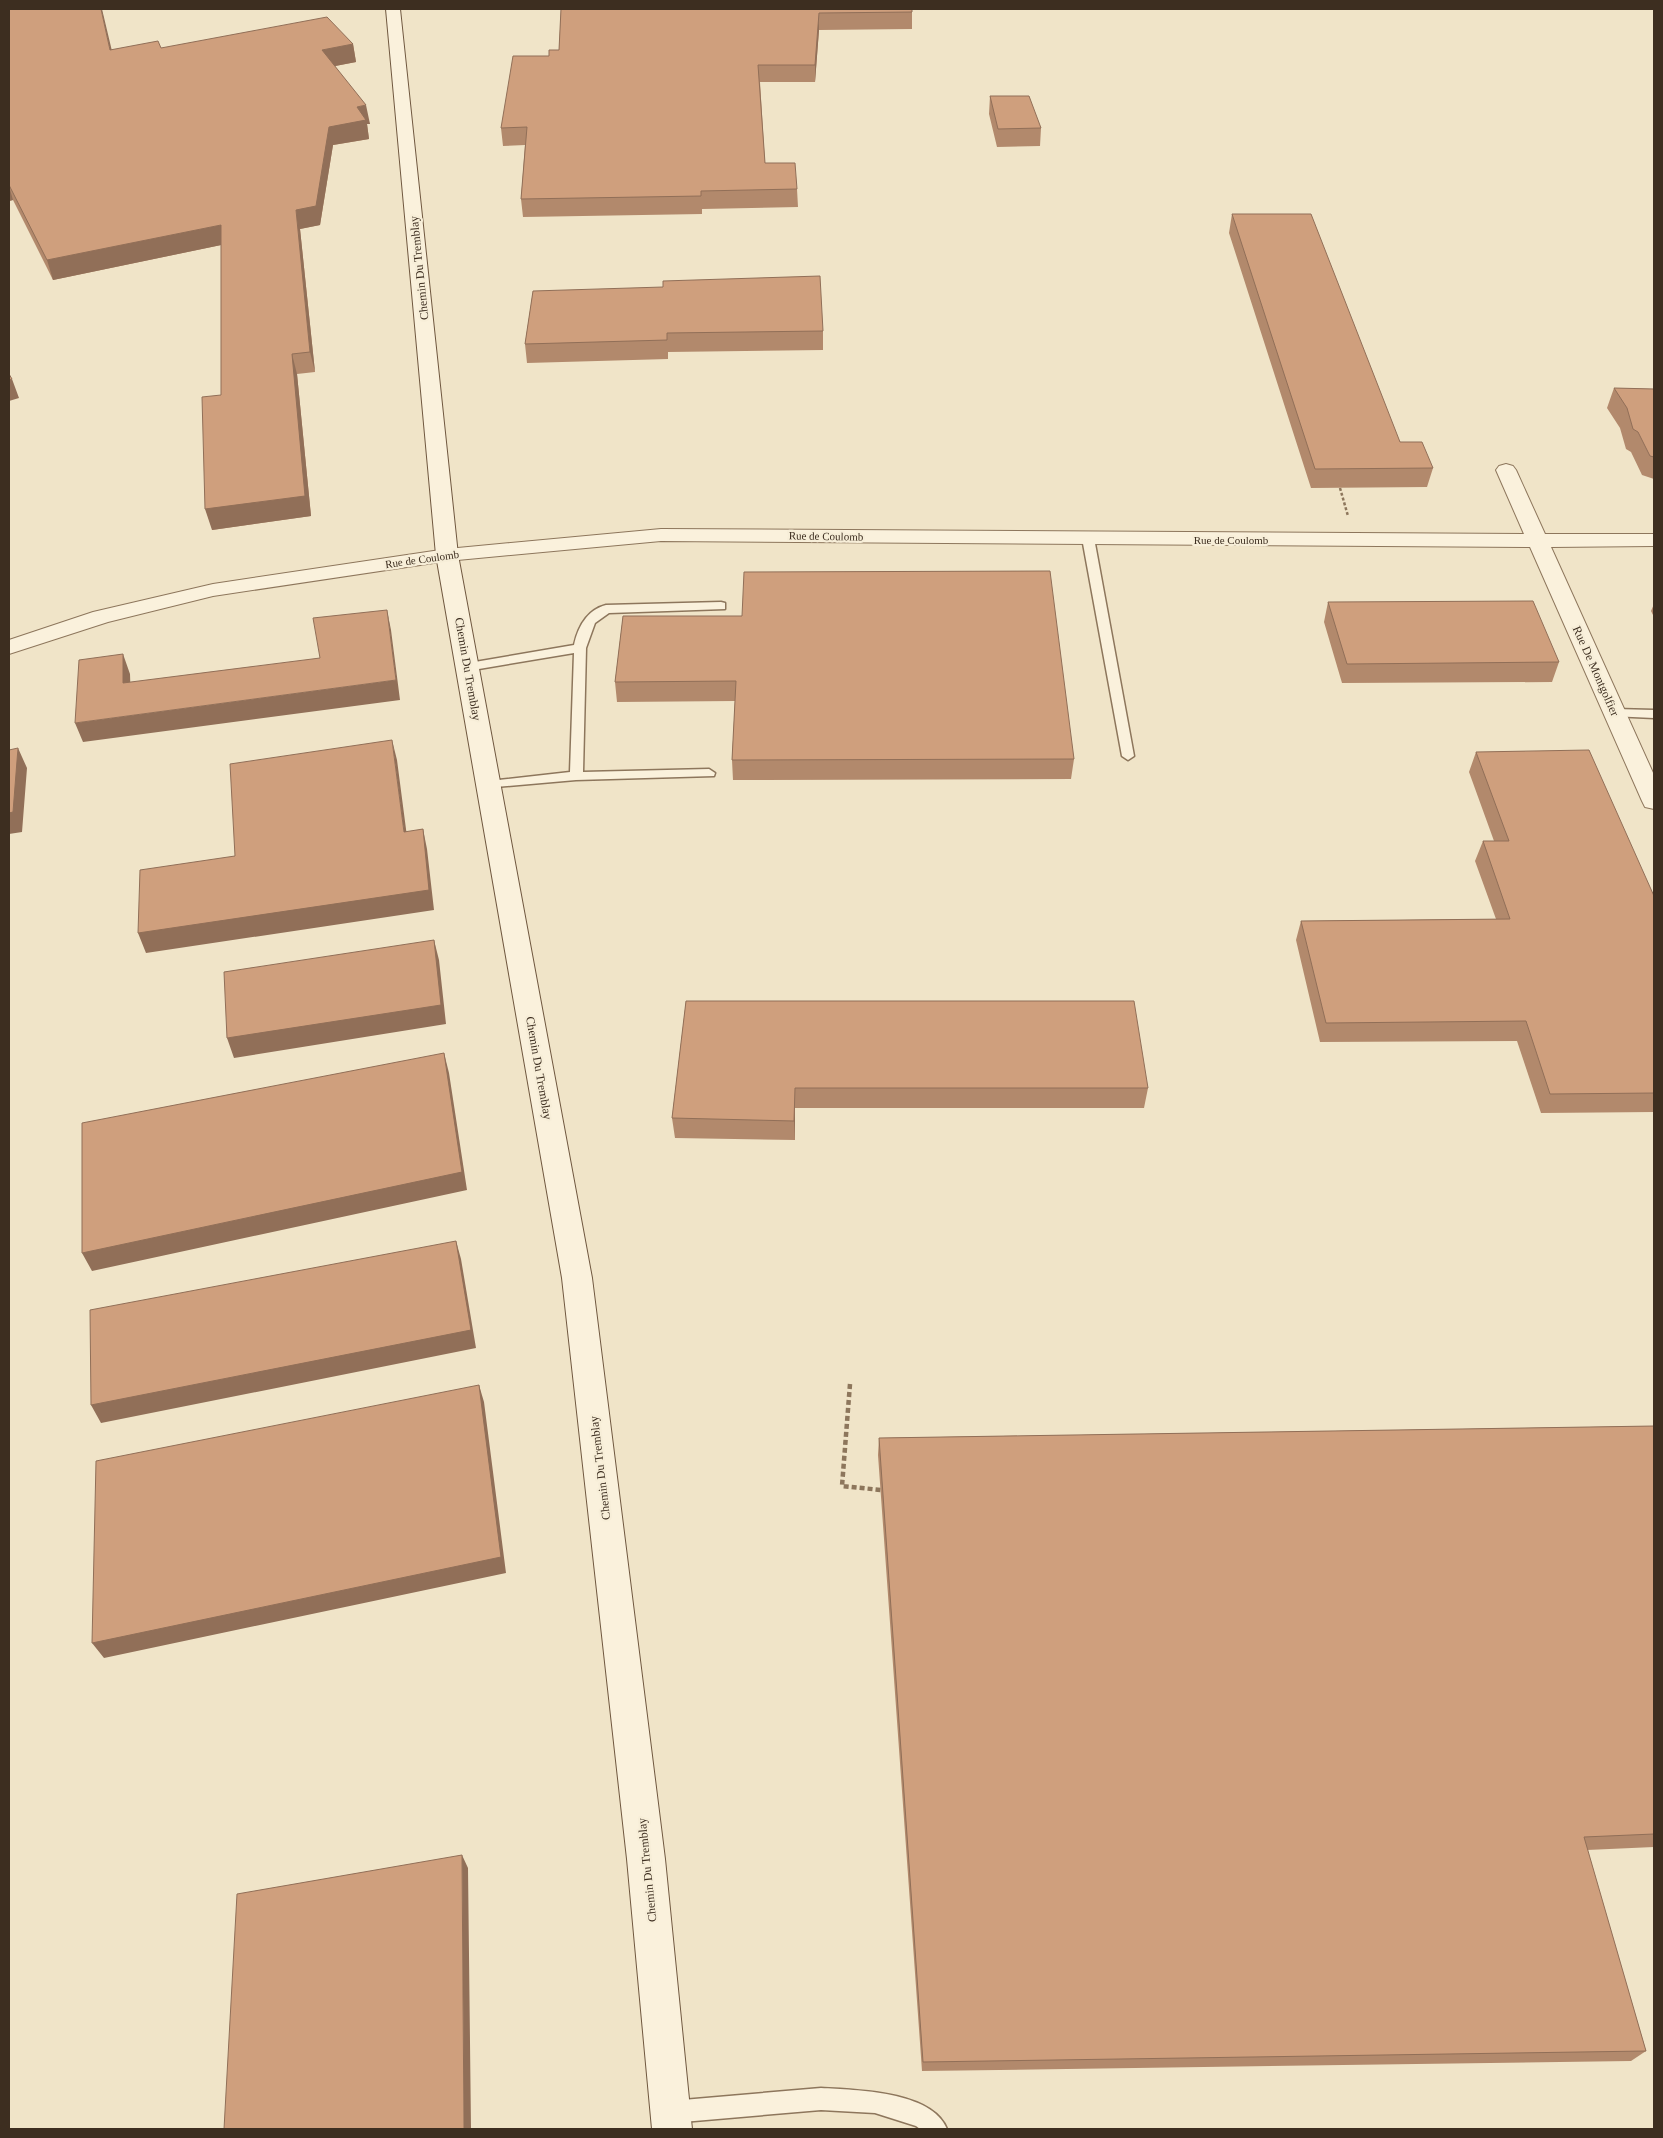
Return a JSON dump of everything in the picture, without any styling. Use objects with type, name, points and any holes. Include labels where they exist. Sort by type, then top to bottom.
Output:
[{"type":"street","name":"Chemin Du Tremblay","points":[[393,9],[447,555],[577,1278],[646,1859],[672,2121]]},
{"type":"street","name":"Rue De Montgolfier","points":[[1506,470],[1654,801]]},
{"type":"street","name":"Rue de Coulomb","points":[[9,647],[101,617],[213,590],[447,555],[661,535],[1538,541],[1654,540]]},
{"type":"lane","points":[[1088,538],[1128,756]]},
{"type":"lane","points":[[576,776],[580,648],[584,627],[594,616],[606,608],[721,606]]},
{"type":"lane","points":[[467,667],[580,648]]},
{"type":"lane","points":[[1615,713],[1654,714]]},
{"type":"lane","points":[[488,785],[576,776],[708,773]]},
{"type":"lane","points":[[672,2121],[821,2099],[875,2102],[923,2116],[936,2129]]},
{"type":"path","points":[[850,1384],[845,1426],[842,1486],[881,1490]]},
{"type":"building","points":[[9,9],[101,9],[110,50],[158,41],[161,48],[327,17],[353,44],[322,50],[366,105],[357,107],[366,120],[329,127],[316,206],[296,210],[310,352],[292,354],[305,496],[205,509],[202,397],[221,395],[221,225],[47,260],[9,185]]},
{"type":"building","points":[[561,9],[912,9],[912,12],[819,13],[815,65],[758,65],[765,163],[795,163],[797,189],[701,191],[701,196],[521,199],[527,127],[501,128],[513,56],[549,56],[549,50],[559,50]]},
{"type":"building","points":[[990,96],[1029,96],[1041,128],[998,129]]},
{"type":"building","points":[[1232,214],[1311,214],[1400,442],[1422,442],[1433,468],[1315,469]]},
{"type":"building","points":[[820,276],[823,331],[667,333],[667,340],[525,344],[533,291],[663,287],[663,281]]},
{"type":"building","points":[[1614,388],[1654,389],[1654,457],[1650,456],[1638,432],[1633,429],[1627,408]]},
{"type":"building","points":[[1050,571],[1074,759],[732,760],[736,681],[615,682],[623,616],[742,616],[744,572]]},
{"type":"building","points":[[1533,601],[1559,662],[1347,664],[1328,602]]},
{"type":"building","points":[[387,610],[396,680],[75,723],[79,660],[123,654],[123,683],[320,658],[313,618]]},
{"type":"building","points":[[392,740],[404,832],[423,829],[429,890],[138,933],[140,870],[235,856],[230,764]]},
{"type":"building","points":[[18,748],[13,812],[9,813],[9,750]]},
{"type":"building","points":[[1589,750],[1654,896],[1654,1093],[1550,1094],[1526,1021],[1326,1023],[1301,921],[1510,919],[1483,841],[1509,841],[1476,752]]},
{"type":"building","points":[[434,940],[441,1005],[227,1038],[224,972]]},
{"type":"building","points":[[686,1001],[1134,1001],[1148,1088],[795,1088],[794,1121],[672,1118]]},
{"type":"building","points":[[444,1053],[462,1172],[82,1253],[82,1123]]},
{"type":"building","points":[[456,1241],[471,1330],[91,1405],[90,1310]]},
{"type":"building","points":[[479,1385],[501,1557],[92,1643],[96,1461]]},
{"type":"building","points":[[1654,1426],[1654,1834],[1584,1837],[1646,2051],[923,2062],[879,1438]]},
{"type":"building","points":[[462,1855],[464,2129],[224,2129],[237,1894]]}]
